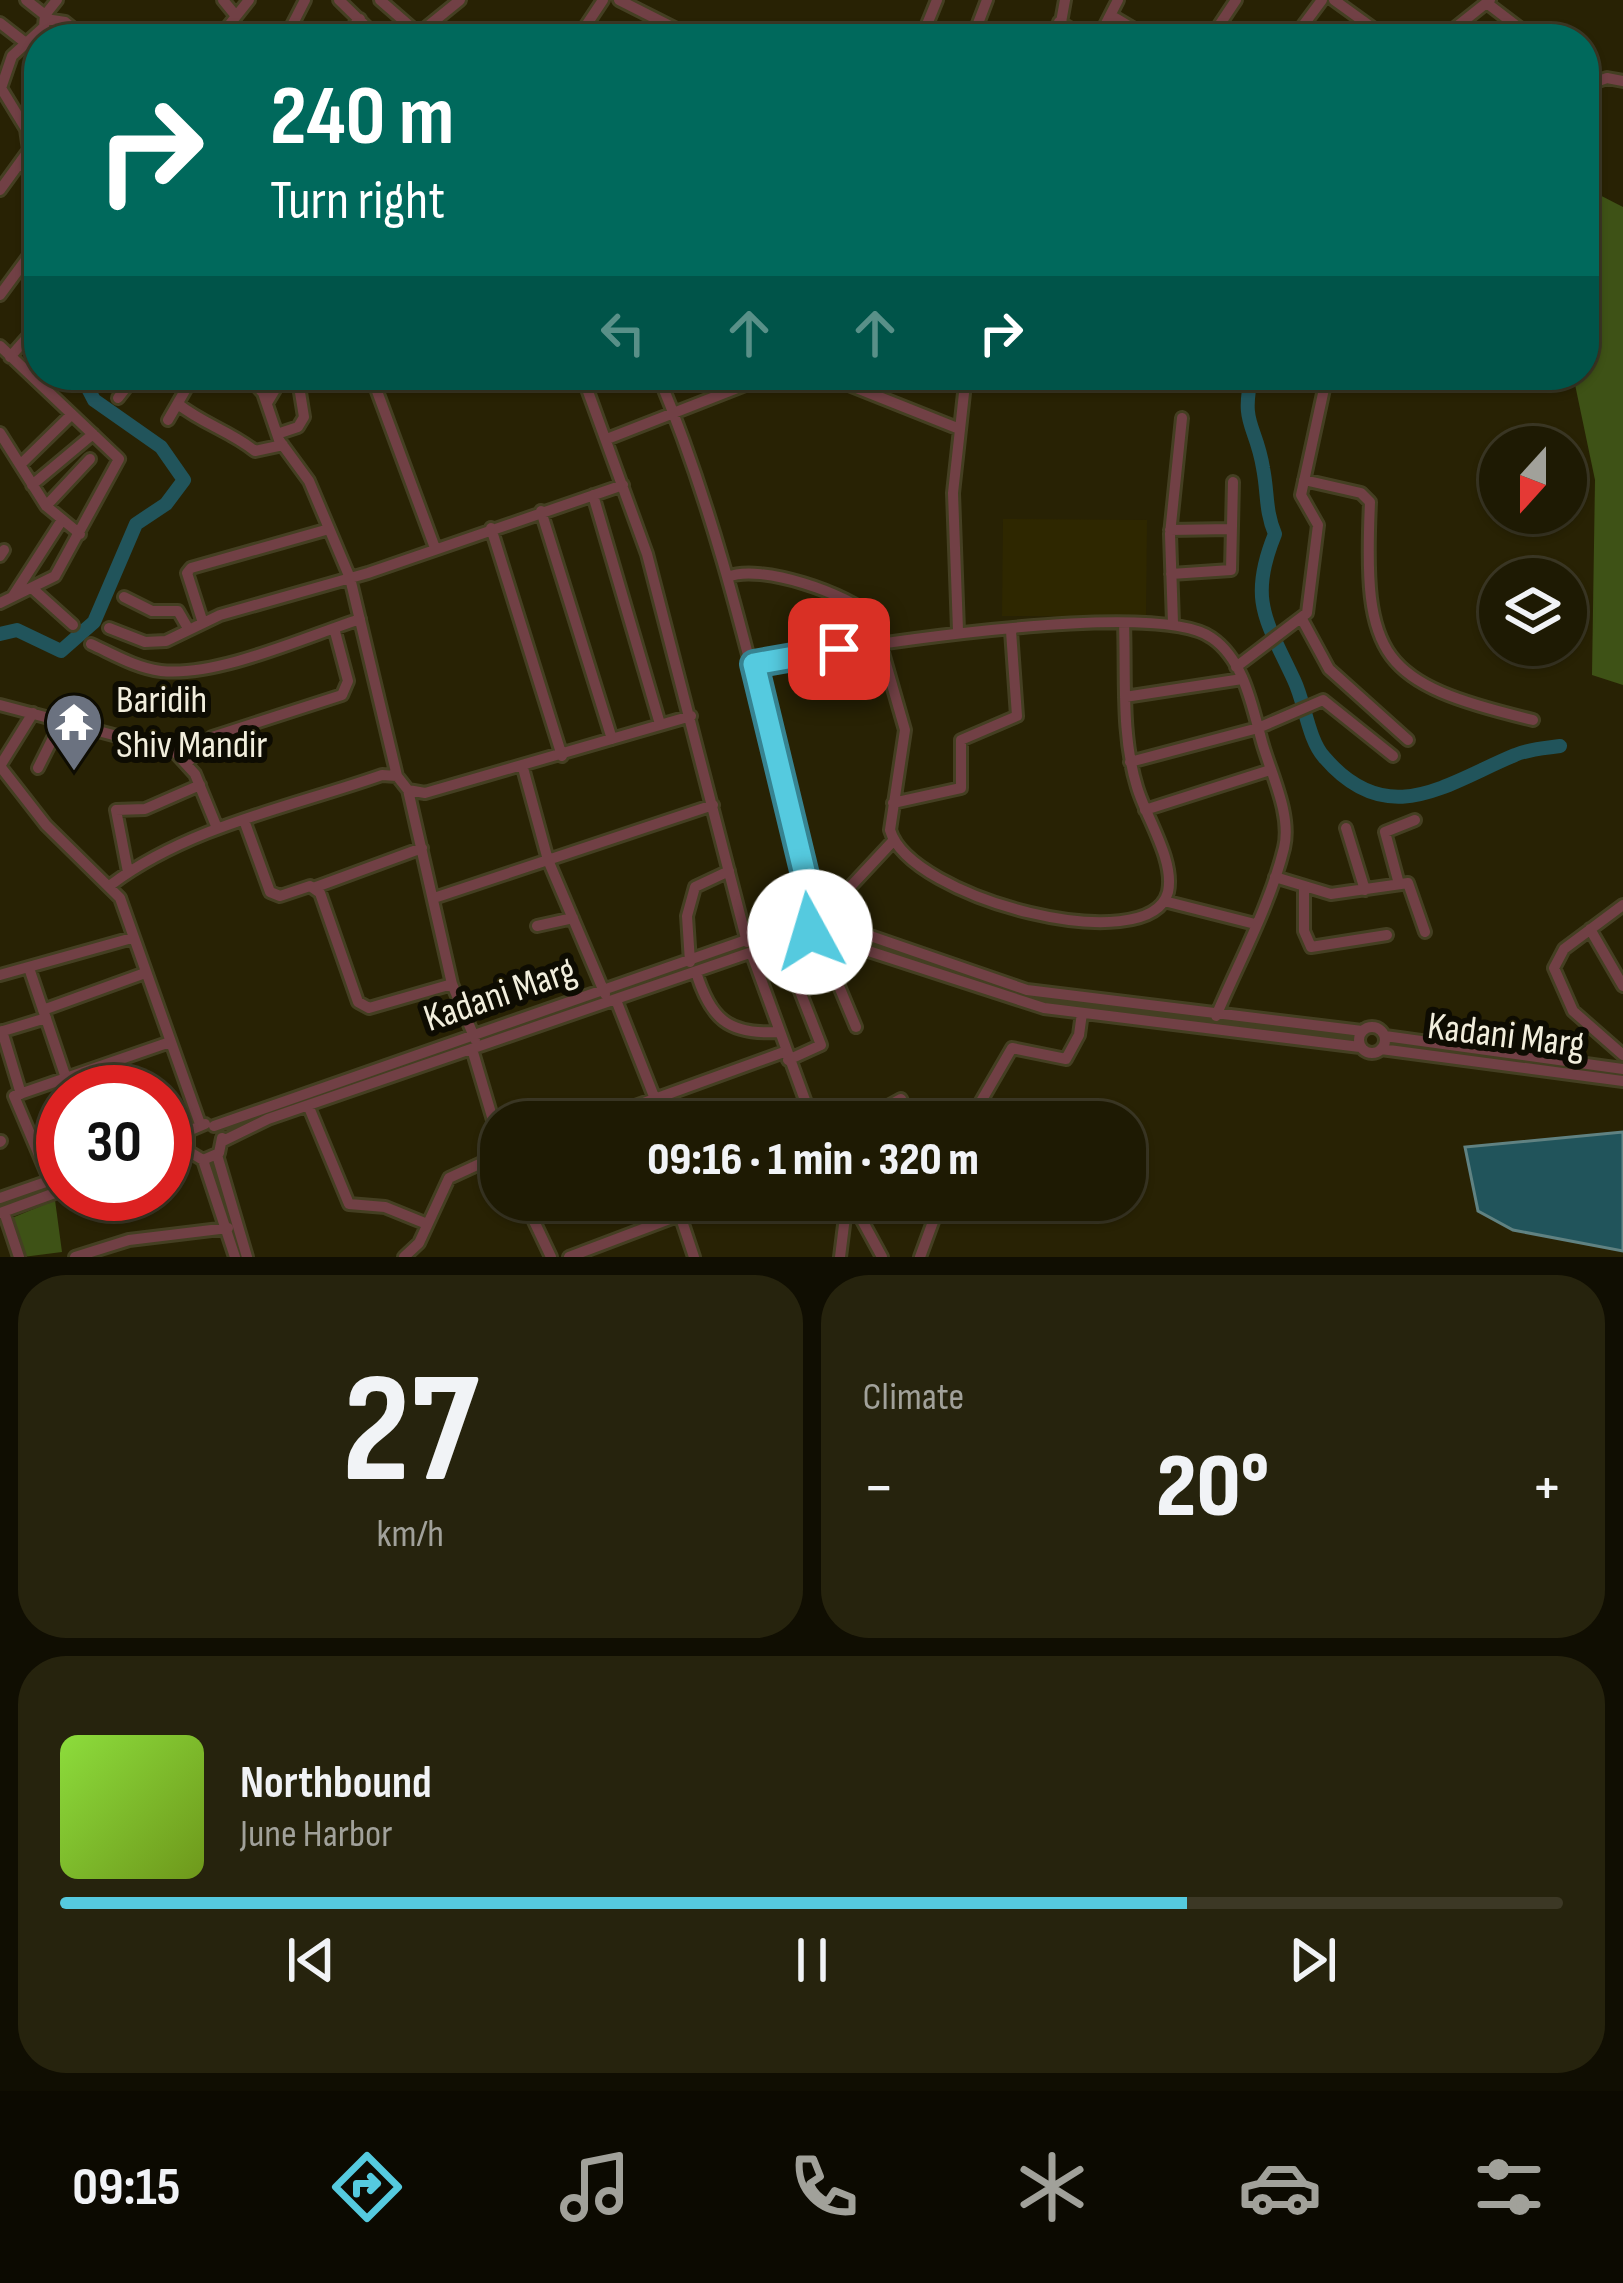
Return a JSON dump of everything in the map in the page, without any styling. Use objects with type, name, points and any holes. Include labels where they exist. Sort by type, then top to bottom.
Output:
[{"type":"street","points":[[26,0],[46,17],[67,24]]},
{"type":"street","points":[[41,24],[57,0]]},
{"type":"street","points":[[223,0],[236,16]]},
{"type":"street","points":[[230,24],[249,0]]},
{"type":"street","points":[[340,0],[365,24]]},
{"type":"street","points":[[380,0],[404,24]]},
{"type":"street","points":[[431,24],[460,0]]},
{"type":"street","points":[[619,0],[667,24]]},
{"type":"street","points":[[650,15],[656,0]]},
{"type":"street","points":[[1063,24],[1065,0]]},
{"type":"street","points":[[1107,24],[1118,0]]},
{"type":"street","points":[[1334,0],[1367,24]]},
{"type":"street","points":[[1461,24],[1489,2],[1516,24]]},
{"type":"street","points":[[1112,16],[1126,24]]},
{"type":"street","points":[[355,24],[360,19]]},
{"type":"street","points":[[0,23],[24,42]]},
{"type":"street","points":[[24,47],[7,66],[1,99],[24,127]]},
{"type":"street","points":[[0,190],[24,160]]},
{"type":"street","points":[[0,295],[24,270]]},
{"type":"street","points":[[5,601],[56,576],[119,459],[43,390]]},
{"type":"street","points":[[118,398],[124,390]]},
{"type":"street","points":[[168,420],[186,390]]},
{"type":"street","points":[[258,390],[280,440],[309,481],[350,578],[397,776],[408,790],[452,984],[488,1101]]},
{"type":"street","points":[[267,403],[275,390]]},
{"type":"street","points":[[178,404],[204,424],[235,433],[255,451],[298,427],[304,417],[300,390]]},
{"type":"street","points":[[377,390],[435,548]]},
{"type":"street","points":[[589,390],[691,716],[749,946],[804,1101]]},
{"type":"street","points":[[664,390],[754,664],[831,967],[856,1027]]},
{"type":"street","points":[[607,439],[731,390]]},
{"type":"street","points":[[862,390],[957,428]]},
{"type":"street","points":[[958,630],[957,428],[963,390]]},
{"type":"street","points":[[1324,390],[1301,496],[1318,525],[1303,621],[1329,669],[1408,740]]},
{"type":"street","points":[[21,464],[71,416]]},
{"type":"street","points":[[1173,623],[1170,530],[1182,418]]},
{"type":"street","points":[[0,433],[46,506],[80,534]]},
{"type":"street","points":[[32,485],[93,434]]},
{"type":"street","points":[[46,506],[90,459]]},
{"type":"street","points":[[1304,480],[1368,497],[1367,588],[1374,627],[1400,664],[1442,697],[1533,720]]},
{"type":"street","points":[[1171,574],[1228,573],[1234,482]]},
{"type":"street","points":[[109,628],[155,643],[622,485]]},
{"type":"street","points":[[593,495],[660,724]]},
{"type":"street","points":[[542,511],[612,739]]},
{"type":"street","points":[[5,601],[62,520]]},
{"type":"street","points":[[491,528],[562,756]]},
{"type":"street","points":[[203,623],[187,573],[190,568],[329,529]]},
{"type":"street","points":[[1170,530],[1231,529]]},
{"type":"street","points":[[728,578],[755,571],[862,606],[882,641],[905,730],[892,803],[893,841],[913,864],[952,889],[1066,920],[1132,920],[1164,901],[1255,924]]},
{"type":"street","points":[[33,590],[73,626]]},
{"type":"street","points":[[124,597],[152,611],[182,613],[189,630]]},
{"type":"street","points":[[91,644],[145,668],[168,672],[238,659],[360,620]]},
{"type":"street","points":[[1125,697],[1239,673],[1271,641],[1303,621]]},
{"type":"street","points":[[1124,623],[1130,762],[1169,878],[1164,901]]},
{"type":"street","points":[[754,664],[958,630],[1173,623],[1213,638],[1239,673],[1287,830],[1275,877],[1216,1016]]},
{"type":"street","points":[[187,763],[212,737],[342,695],[348,680],[334,628]]},
{"type":"street","points":[[892,803],[961,788],[961,740],[1016,716],[1011,631]]},
{"type":"street","points":[[1130,762],[1258,728],[1300,714],[1323,700],[1394,755]]},
{"type":"street","points":[[0,705],[160,744],[187,763],[217,828]]},
{"type":"street","points":[[33,713],[0,766],[46,825],[112,884],[200,1124]]},
{"type":"street","points":[[408,790],[425,793],[524,768],[691,716]]},
{"type":"street","points":[[38,767],[62,720]]},
{"type":"street","points":[[524,768],[548,860],[655,1099]]},
{"type":"street","points":[[1144,810],[1270,770]]},
{"type":"street","points":[[112,884],[217,828],[382,775],[397,776]]},
{"type":"street","points":[[128,872],[116,810],[155,806],[200,785]]},
{"type":"street","points":[[434,898],[713,806]]},
{"type":"street","points":[[1399,884],[1385,832],[1415,820]]},
{"type":"street","points":[[244,823],[270,892],[280,896],[422,848]]},
{"type":"street","points":[[1346,828],[1365,890]]},
{"type":"street","points":[[819,924],[893,841]]},
{"type":"street","points":[[729,871],[695,886],[687,916],[693,967],[706,1005],[720,1023],[749,1034],[777,1032]]},
{"type":"street","points":[[1275,877],[1331,894],[1399,884],[1414,890],[1426,932]]},
{"type":"street","points":[[316,887],[363,1006],[452,984]]},
{"type":"street","points":[[1304,888],[1303,918],[1311,947],[1387,934]]},
{"type":"street","points":[[1622,908],[1559,954],[1555,975],[1573,1011],[1623,1054]]},
{"type":"street","points":[[537,926],[573,918]]},
{"type":"street","points":[[819,924],[1027,990],[1216,1016],[1362,1031],[1373,1027],[1383,1043],[1372,1053],[1360,1047],[1012,1000],[819,924]]},
{"type":"street","name":"Kadani Marg","points":[[749,946],[819,924]]},
{"type":"street","name":"Kadani Marg","points":[[214,1126],[474,1044],[819,924]]},
{"type":"street","points":[[1590,929],[1623,986]]},
{"type":"street","points":[[0,975],[132,938]]},
{"type":"street","points":[[649,1101],[821,1045],[780,940]]},
{"type":"street","points":[[29,968],[62,1065]]},
{"type":"street","points":[[21,1094],[1,1031],[145,973]]},
{"type":"street","points":[[981,1101],[1012,1048],[1066,1059],[1079,1035],[1082,1013]]},
{"type":"street","points":[[1360,1047],[1362,1031]]},
{"type":"street","points":[[104,1065],[170,1042]]},
{"type":"street","name":"Kadani Marg","points":[[1383,1043],[1623,1069]]},
{"type":"street","name":"Kadani Marg","points":[[1383,1043],[1623,1081]]},
{"type":"street","name":"Kadani Marg","points":[[223,1141],[474,1044]]},
{"type":"street","points":[[36,1089],[14,1096],[36,1138]]},
{"type":"street","points":[[308,1106],[349,1204],[385,1207],[428,1224]]},
{"type":"street","points":[[192,1130],[200,1124],[214,1126],[223,1141],[217,1155],[247,1257]]},
{"type":"street","points":[[192,1153],[203,1160],[235,1257]]},
{"type":"street","points":[[203,1160],[217,1155]]},
{"type":"street","points":[[404,1257],[428,1224],[449,1178],[480,1162]]},
{"type":"street","points":[[0,1198],[36,1185]]},
{"type":"street","points":[[19,1257],[2,1212],[36,1200]]},
{"type":"street","points":[[534,1221],[551,1257]]},
{"type":"street","points":[[568,1257],[664,1221]]},
{"type":"street","points":[[682,1221],[694,1257]]},
{"type":"street","points":[[840,1257],[848,1221]]},
{"type":"street","points":[[863,1221],[883,1257]]},
{"type":"street","points":[[920,1257],[933,1221]]},
{"type":"street","points":[[75,1257],[129,1240],[227,1228]]},
{"type":"shaded area","points":[[1003,519],[1147,520],[1146,617],[1002,616]]},
{"type":"green space","points":[[1599,195],[1623,207],[1623,685],[1592,675],[1595,480],[1576,390],[1599,390]]},
{"type":"green space","points":[[36,1208],[36,1221],[58,1221],[62,1252],[23,1257],[12,1218]]},
{"type":"water","points":[[1623,1132],[1623,1251],[1513,1230],[1478,1211],[1465,1147]]},
{"type":"waterway","points":[[0,634],[17,630],[61,651],[94,622],[136,524],[166,504],[184,480],[161,447],[94,400],[89,390]]},
{"type":"waterway","points":[[1249,390],[1248,415],[1275,534],[1263,576],[1264,609],[1324,757],[1348,780],[1395,797],[1442,788],[1520,753],[1560,746]]},
{"type":"place","name":"Baridih Shiv Mandir","points":[[74,773]]},
{"type":"route","points":[[810,932],[806,919],[814,912],[754,664],[839,649]]}]
